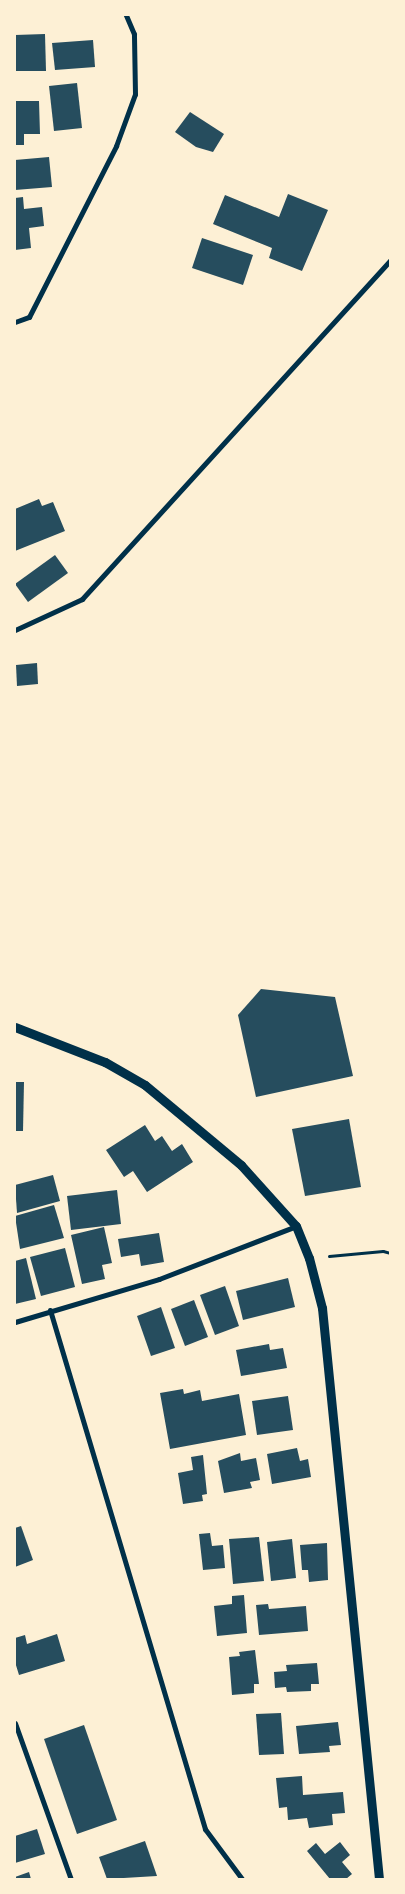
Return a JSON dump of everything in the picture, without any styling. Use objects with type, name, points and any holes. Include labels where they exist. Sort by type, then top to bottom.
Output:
[{"type":"street","points":[[15,322],[29,317],[116,146],[135,94],[134,34],[126,15]]},
{"type":"street","points":[[15,630],[82,599],[390,260]]},
{"type":"street","points":[[15,1027],[105,1062],[145,1085],[241,1165],[296,1226],[309,1258],[322,1308],[379,1879]]},
{"type":"street","points":[[15,1322],[50,1310],[159,1280],[296,1226]]},
{"type":"street","points":[[50,1310],[205,1829],[242,1879]]},
{"type":"street","points":[[15,1723],[71,1879]]},
{"type":"path","points":[[309,1258],[383,1251],[390,1253]]},
{"type":"building","points":[[45,34],[46,71],[15,71],[15,35]]},
{"type":"building","points":[[93,40],[95,67],[55,70],[52,43]]},
{"type":"building","points":[[77,83],[82,128],[54,131],[49,86]]},
{"type":"building","points":[[15,101],[39,101],[40,134],[24,134],[24,145],[15,145]]},
{"type":"building","points":[[190,112],[224,134],[213,152],[196,147],[175,132]]},
{"type":"building","points":[[49,157],[52,187],[15,190],[15,160]]},
{"type":"building","points":[[288,194],[328,210],[302,271],[269,258],[272,248],[213,224],[225,195],[279,217]]},
{"type":"building","points":[[23,197],[24,209],[42,207],[44,226],[29,228],[31,248],[15,250],[15,198]]},
{"type":"building","points":[[202,238],[253,255],[243,285],[192,268]]},
{"type":"building","points":[[39,499],[42,506],[53,502],[65,531],[15,551],[15,509]]},
{"type":"building","points":[[55,555],[68,573],[28,602],[15,584]]},
{"type":"building","points":[[37,663],[38,684],[17,686],[16,665]]},
{"type":"building","points":[[261,989],[335,997],[353,1076],[256,1097],[238,1015]]},
{"type":"building","points":[[15,1082],[24,1082],[23,1131],[15,1131]]},
{"type":"building","points":[[349,1119],[361,1187],[305,1196],[292,1129]]},
{"type":"building","points":[[145,1125],[155,1141],[162,1136],[172,1151],[182,1144],[193,1162],[147,1192],[133,1171],[124,1177],[106,1150]]},
{"type":"building","points":[[53,1175],[60,1201],[17,1213],[15,1185]]},
{"type":"building","points":[[117,1190],[121,1224],[71,1230],[67,1196]]},
{"type":"building","points":[[54,1205],[64,1238],[20,1249],[15,1216]]},
{"type":"building","points":[[104,1227],[112,1263],[102,1265],[105,1279],[82,1284],[71,1235]]},
{"type":"building","points":[[159,1233],[164,1262],[141,1266],[139,1254],[121,1257],[118,1239]]},
{"type":"building","points":[[65,1248],[75,1287],[41,1296],[30,1257]]},
{"type":"building","points":[[26,1258],[36,1299],[15,1304],[15,1261]]},
{"type":"building","points":[[288,1278],[295,1307],[243,1320],[236,1291]]},
{"type":"building","points":[[225,1286],[239,1326],[215,1335],[200,1295]]},
{"type":"building","points":[[194,1300],[208,1337],[185,1346],[171,1309]]},
{"type":"building","points":[[161,1307],[175,1348],[151,1356],[137,1316]]},
{"type":"building","points":[[269,1344],[270,1350],[283,1348],[287,1368],[241,1376],[236,1350]]},
{"type":"building","points":[[183,1389],[184,1394],[200,1390],[202,1401],[239,1394],[246,1435],[170,1449],[160,1393]]},
{"type":"building","points":[[288,1396],[293,1430],[257,1435],[252,1401]]},
{"type":"building","points":[[297,1448],[300,1461],[308,1459],[311,1477],[272,1484],[267,1454]]},
{"type":"building","points":[[240,1453],[241,1461],[256,1458],[260,1480],[250,1482],[252,1488],[224,1493],[218,1461]]},
{"type":"building","points":[[203,1455],[207,1494],[202,1495],[203,1501],[183,1504],[178,1473],[193,1470],[191,1457]]},
{"type":"building","points":[[21,1526],[33,1560],[15,1567],[15,1528]]},
{"type":"building","points":[[210,1533],[212,1546],[223,1545],[225,1568],[203,1570],[199,1534]]},
{"type":"building","points":[[259,1537],[264,1581],[233,1584],[229,1539]]},
{"type":"building","points":[[292,1539],[296,1578],[271,1581],[267,1542]]},
{"type":"building","points":[[327,1543],[328,1580],[309,1582],[308,1570],[302,1570],[300,1545]]},
{"type":"building","points":[[244,1595],[247,1633],[217,1636],[214,1606],[232,1604],[232,1596]]},
{"type":"building","points":[[268,1604],[269,1609],[306,1606],[308,1631],[259,1635],[256,1605]]},
{"type":"building","points":[[57,1634],[65,1661],[19,1675],[15,1662],[15,1638],[25,1635],[27,1644]]},
{"type":"building","points":[[255,1650],[259,1684],[254,1684],[254,1693],[232,1695],[229,1657],[240,1656],[239,1652]]},
{"type":"building","points":[[317,1663],[319,1684],[311,1684],[311,1691],[287,1692],[286,1687],[275,1688],[274,1672],[287,1671],[286,1665]]},
{"type":"building","points":[[281,1713],[284,1754],[259,1755],[256,1714]]},
{"type":"building","points":[[338,1722],[341,1745],[329,1746],[330,1752],[299,1754],[296,1726]]},
{"type":"building","points":[[84,1725],[117,1820],[77,1834],[44,1739]]},
{"type":"building","points":[[302,1776],[303,1795],[343,1792],[345,1813],[332,1814],[333,1825],[309,1828],[307,1818],[288,1820],[287,1807],[279,1808],[276,1778]]},
{"type":"building","points":[[37,1829],[45,1854],[15,1863],[15,1836]]},
{"type":"building","points":[[145,1841],[157,1876],[107,1879],[99,1857]]},
{"type":"building","points":[[340,1842],[350,1855],[342,1862],[352,1874],[346,1879],[330,1879],[307,1851],[316,1843],[325,1854]]},
{"type":"building","points":[[29,1872],[31,1879],[15,1879],[15,1877]]}]
